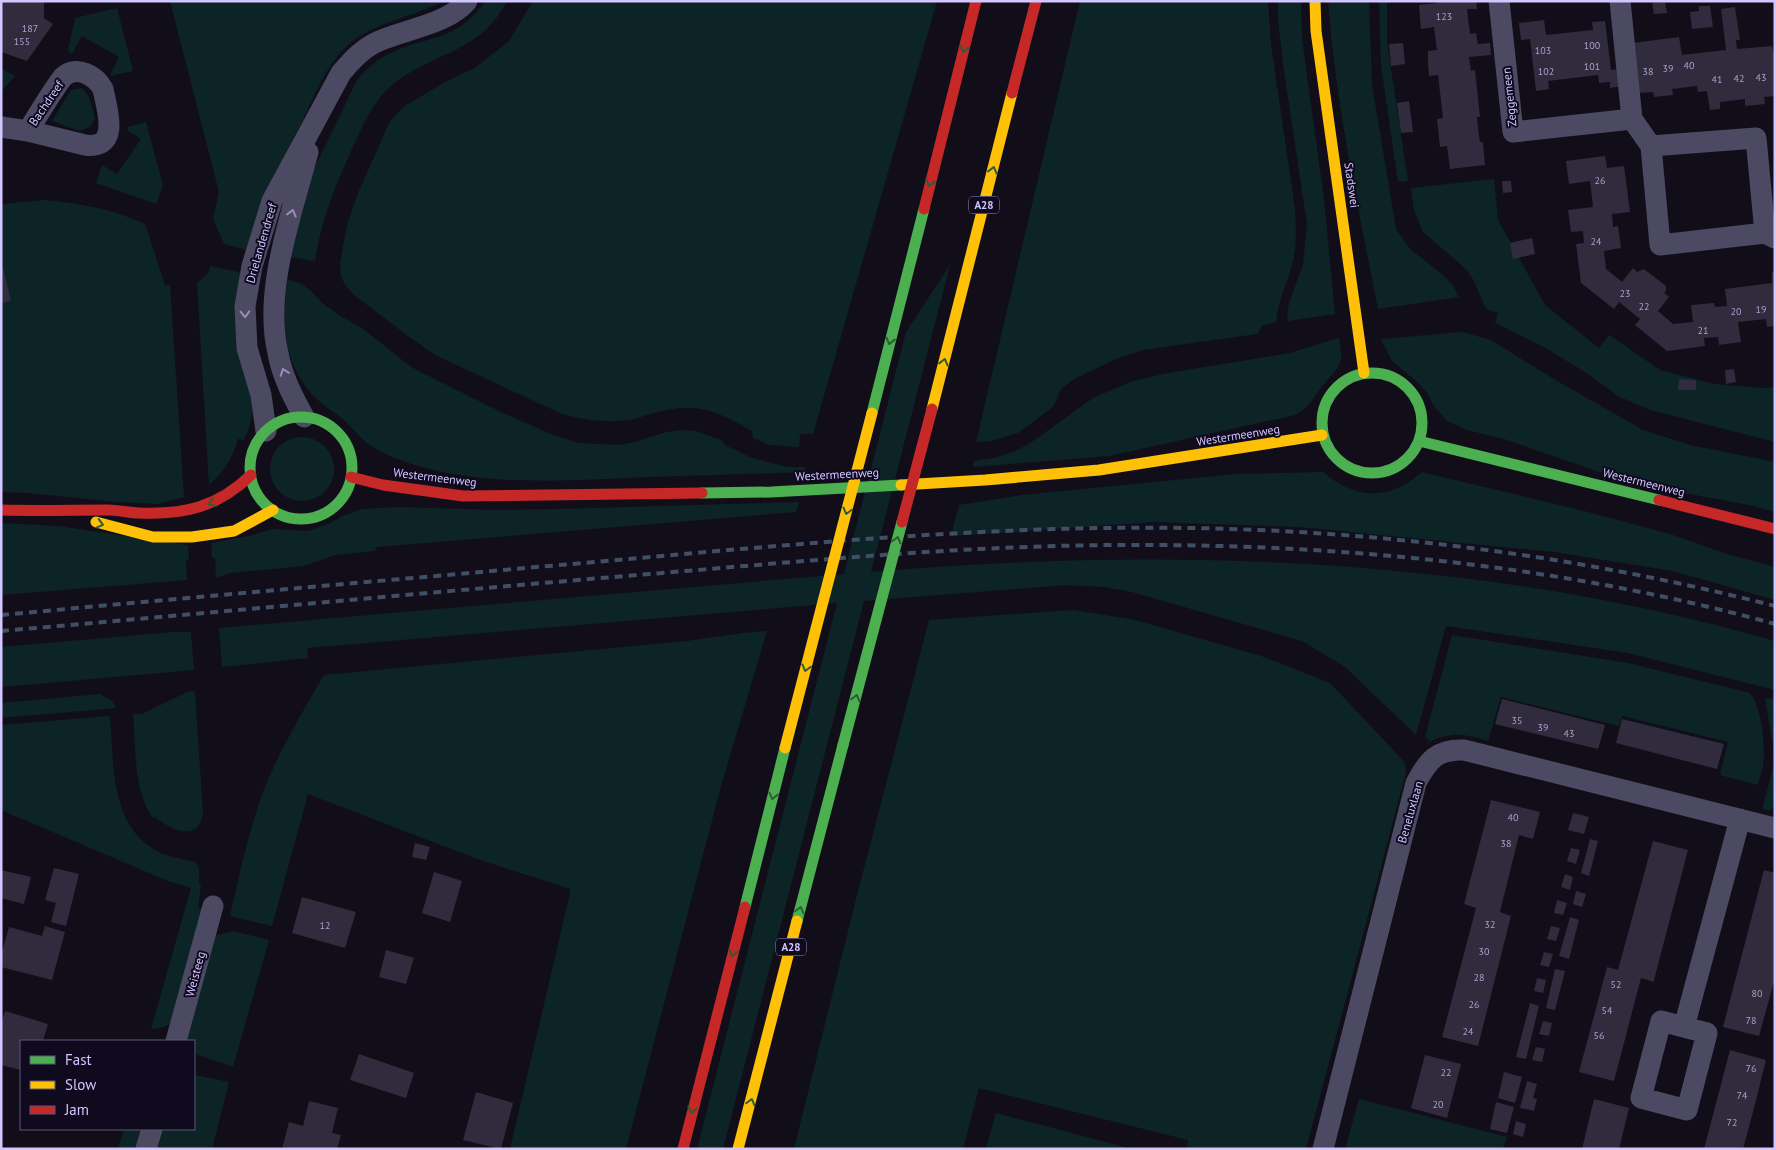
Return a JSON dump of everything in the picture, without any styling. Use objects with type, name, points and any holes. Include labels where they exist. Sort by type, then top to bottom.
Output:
[{"type":"main road","points":[[683,1149],[976,1]]},
{"type":"main road","name":"A28","points":[[738,1149],[932,409],[1036,1]]},
{"type":"main road","name":"Stadswei","points":[[1314,1],[1316,31],[1364,373]]},
{"type":"main road","points":[[1364,373],[1385,374],[1404,384],[1417,400],[1422,420],[1419,442],[1409,457],[1395,468],[1378,474],[1360,472],[1343,465],[1330,452],[1322,435],[1321,422],[1324,408],[1330,395],[1350,377],[1364,373]]},
{"type":"main road","points":[[304,417],[316,419],[327,424],[337,432],[345,441],[350,452],[352,465],[347,490],[339,502],[314,517],[300,518],[286,516],[273,510],[262,501],[255,489],[250,463],[258,440],[266,431],[283,420],[304,417]]},
{"type":"main road","name":"Westermeenweg","points":[[351,477],[383,485],[463,496],[772,492],[985,480],[1099,470],[1322,435]]},
{"type":"main road","name":"Westermeenweg","points":[[1419,442],[1775,529]]},
{"type":"main road","points":[[1,510],[112,510],[155,513],[194,510],[228,496],[251,475]]},
{"type":"main road","points":[[53,511],[153,537],[174,538],[234,530],[273,510]]},
{"type":"street","name":"Drielandendreef","points":[[266,431],[261,395],[247,348],[245,306],[252,266],[272,200],[341,73],[356,55],[378,41],[445,17],[461,8],[466,1]]},
{"type":"street","name":"Zeggemeen","points":[[1499,1],[1513,132],[1632,119]]},
{"type":"street","points":[[1620,1],[1632,119],[1651,146],[1660,245],[1770,235],[1756,138],[1651,146]]},
{"type":"street","name":"Drielandendreef","points":[[304,417],[293,396],[278,354],[273,312],[277,272],[315,122]]},
{"type":"street","name":"Bachdreef","points":[[1,127],[28,131]]},
{"type":"street","name":"Beneluxlaan","points":[[1324,1149],[1416,783],[1425,765],[1436,756],[1450,750],[1464,750],[1775,828]]},
{"type":"street","points":[[1684,1027],[1740,819]]},
{"type":"street","name":"Weisteeg","points":[[176,1040],[213,906]]},
{"type":"street","points":[[146,1149],[152,1130]]},
{"type":"green space","points":[[170,1],[444,1],[367,32],[357,38],[338,55],[324,77],[270,186],[257,217],[247,250],[224,244],[213,219],[219,192]]},
{"type":"green space","points":[[485,1],[507,1],[486,30],[460,48],[401,78],[384,92],[361,129],[334,190],[321,232],[315,261],[290,257],[297,221],[314,169],[356,82],[362,74],[377,61],[399,49],[438,37],[463,25]]},
{"type":"green space","points":[[533,1],[937,1],[813,434],[800,434],[799,447],[770,445],[753,438],[752,431],[732,420],[710,411],[695,408],[669,409],[635,419],[619,421],[594,420],[560,413],[437,356],[354,295],[346,286],[341,277],[340,264],[347,225],[358,193],[390,121],[405,106],[447,81],[475,68],[509,41]]},
{"type":"green space","points":[[1080,1],[1268,1],[1271,45],[1295,209],[1294,258],[1276,322],[1263,325],[1257,334],[1143,350],[1116,359],[1076,378],[1061,389],[1053,407],[1018,433],[991,441],[976,442]]},
{"type":"green space","points":[[1278,1],[1301,1],[1302,39],[1324,199],[1335,314],[1288,321],[1289,303],[1303,265],[1307,224],[1283,64],[1278,21]]},
{"type":"green space","points":[[1328,1],[1369,1],[1372,85],[1396,229],[1410,249],[1452,284],[1459,297],[1378,309],[1342,117]]},
{"type":"green space","points":[[1379,1],[1387,1],[1387,42],[1408,181],[1398,182],[1381,65]]},
{"type":"green space","points":[[117,8],[133,71],[111,76],[119,57],[82,36],[72,54],[68,51],[75,18]]},
{"type":"green space","points":[[1,68],[15,76],[1,92]]},
{"type":"green space","points":[[82,88],[89,97],[95,118],[90,127],[79,131],[52,121],[71,90]]},
{"type":"green space","points":[[146,122],[163,185],[156,204],[96,183],[102,165],[117,174],[141,139],[127,130],[128,127]]},
{"type":"green space","points":[[1494,179],[1498,220],[1545,305],[1599,348],[1609,335],[1660,370],[1714,384],[1763,388],[1775,387],[1775,442],[1650,410],[1618,396],[1585,372],[1542,346],[1495,323],[1498,313],[1487,309],[1484,305],[1467,270],[1423,232],[1414,210],[1411,188]]},
{"type":"green space","points":[[44,200],[95,208],[120,214],[145,224],[165,285],[170,285],[184,497],[159,504],[1,492],[1,204]]},
{"type":"green space","points":[[950,265],[871,572],[985,564],[1099,560],[1213,560],[1327,565],[1440,575],[1553,591],[1665,613],[1775,641],[1775,690],[1628,653],[1446,626],[1416,735],[1345,667],[1302,641],[1132,592],[1104,587],[1066,585],[864,601],[723,1149],[697,1149],[837,603],[307,648],[308,658],[222,667],[219,628],[844,574],[906,332]]},
{"type":"green space","points":[[210,266],[242,273],[246,371],[253,409],[250,425],[244,440],[238,439],[227,465],[209,485],[197,283],[209,272]]},
{"type":"green space","points":[[290,280],[302,284],[321,302],[362,328],[411,367],[503,413],[556,436],[579,443],[619,445],[666,432],[696,431],[721,440],[725,445],[752,458],[787,467],[806,467],[805,472],[547,481],[477,477],[442,472],[409,463],[368,444],[342,418],[318,400],[304,385],[296,372],[291,357],[285,328],[285,296],[287,281]]},
{"type":"green space","points":[[1462,332],[1491,340],[1557,381],[1643,430],[1690,445],[1775,462],[1775,512],[1749,505],[1631,483],[1504,439],[1467,430],[1447,421],[1433,405],[1428,394],[1392,361],[1381,339]]},
{"type":"green space","points":[[1339,338],[1341,348],[1340,362],[1308,405],[1295,415],[1109,456],[973,467],[974,461],[994,458],[1029,444],[1093,398],[1133,381],[1168,373],[1290,353]]},
{"type":"green space","points":[[302,437],[320,443],[328,451],[334,469],[328,487],[320,495],[302,501],[284,495],[276,487],[270,469],[276,451],[284,443]]},
{"type":"green space","points":[[1323,472],[1348,488],[1372,493],[1385,492],[1397,488],[1422,472],[1670,534],[1727,554],[1775,567],[1775,600],[1673,571],[1554,552],[1299,527],[1155,522],[951,536],[959,505],[1023,495],[1235,474]]},
{"type":"green space","points":[[799,502],[796,512],[377,547],[375,551],[335,555],[304,566],[230,573],[216,578],[215,558],[212,558],[211,543],[249,536],[273,529],[308,531],[362,509],[399,507],[495,510],[559,509]]},
{"type":"green space","points":[[1,523],[58,526],[188,545],[189,560],[186,560],[187,580],[1,595]]},
{"type":"green space","points":[[1073,610],[1135,620],[1261,656],[1330,683],[1405,764],[1406,773],[1306,1149],[1187,1149],[1188,1140],[979,1088],[963,1149],[794,1149],[858,891],[929,620]]},
{"type":"green space","points":[[767,631],[721,786],[626,1149],[510,1149],[571,889],[480,860],[308,794],[272,926],[230,916],[241,867],[265,787],[285,744],[324,675],[687,641]]},
{"type":"green space","points":[[191,632],[194,670],[1,687],[1,647]]},
{"type":"green space","points":[[1452,635],[1628,663],[1750,693],[1758,709],[1764,742],[1763,762],[1757,785],[1720,775],[1728,742],[1622,716],[1619,726],[1501,697],[1488,741],[1471,736],[1451,735],[1428,742],[1429,739],[1425,737]]},
{"type":"green space","points":[[195,691],[203,814],[200,823],[195,829],[182,831],[152,817],[146,806],[141,793],[136,767],[133,714],[142,714],[187,692]]},
{"type":"green space","points":[[100,694],[112,701],[116,708],[1,718],[1,703]]},
{"type":"green space","points":[[1765,698],[1775,699],[1775,806],[1769,811],[1764,809],[1763,806],[1774,764]]},
{"type":"green space","points":[[110,716],[114,774],[123,812],[132,828],[144,842],[161,853],[195,862],[199,868],[199,883],[201,884],[198,908],[205,909],[173,1023],[160,1028],[151,1029],[191,888],[168,881],[1,810],[1,725]]},
{"type":"green space","points":[[233,931],[269,940],[233,1067],[198,1055],[195,1053],[195,1040],[184,1040],[214,936]]},
{"type":"green space","points":[[195,1075],[229,1082],[212,1149],[155,1149],[161,1130],[195,1130]]},
{"type":"green space","points":[[1359,1099],[1507,1137],[1503,1149],[1345,1149]]},
{"type":"green space","points":[[996,1113],[1132,1149],[986,1149]]},
{"type":"green space","points":[[124,1130],[143,1130],[137,1149],[118,1149]]},
{"type":"building","points":[[1,1],[44,1],[44,18],[53,24],[27,61],[1,52]]},
{"type":"building","points":[[1437,1],[1476,1],[1477,9],[1467,9],[1470,34],[1476,33],[1478,44],[1490,43],[1491,55],[1469,57],[1471,71],[1475,70],[1480,117],[1477,117],[1478,129],[1480,142],[1483,142],[1485,165],[1450,169],[1447,146],[1440,147],[1437,119],[1443,118],[1438,75],[1429,76],[1428,64],[1428,51],[1437,50],[1434,27],[1421,29],[1419,5],[1437,3]]},
{"type":"building","points":[[1665,2],[1667,13],[1654,14],[1652,3]]},
{"type":"building","points":[[1699,6],[1710,6],[1713,27],[1692,29],[1690,12],[1699,11]]},
{"type":"building","points":[[1735,7],[1740,40],[1736,40],[1737,49],[1772,46],[1775,60],[1775,96],[1764,97],[1765,104],[1745,106],[1745,99],[1720,102],[1720,109],[1710,110],[1707,91],[1698,92],[1697,86],[1672,89],[1673,95],[1654,97],[1653,92],[1639,93],[1633,43],[1679,37],[1682,55],[1726,50],[1721,9]]},
{"type":"building","points":[[1544,20],[1546,35],[1593,30],[1592,22],[1605,21],[1611,70],[1621,69],[1623,86],[1610,88],[1610,82],[1599,83],[1598,75],[1548,81],[1549,89],[1536,91],[1530,39],[1521,40],[1519,23]]},
{"type":"building","points":[[1403,43],[1405,64],[1391,66],[1389,44]]},
{"type":"building","points":[[1409,101],[1413,132],[1401,133],[1397,103]]},
{"type":"building","points":[[1605,156],[1607,168],[1624,166],[1630,212],[1612,214],[1613,227],[1618,226],[1621,248],[1604,251],[1606,269],[1622,282],[1633,268],[1637,272],[1644,269],[1666,286],[1664,293],[1669,297],[1658,311],[1673,324],[1693,322],[1691,305],[1714,303],[1715,307],[1727,306],[1725,289],[1772,283],[1772,272],[1775,271],[1775,326],[1767,327],[1766,319],[1738,322],[1741,342],[1719,345],[1718,337],[1704,338],[1705,346],[1667,351],[1635,325],[1640,319],[1619,302],[1614,309],[1581,283],[1576,244],[1584,243],[1583,231],[1571,232],[1568,210],[1593,207],[1590,181],[1569,184],[1566,161]]},
{"type":"building","points":[[1502,181],[1511,181],[1512,192],[1503,193]]},
{"type":"building","points":[[1532,238],[1535,254],[1513,259],[1510,243]]},
{"type":"building","points":[[1,267],[3,267],[11,301],[1,303]]},
{"type":"building","points":[[1734,369],[1736,382],[1726,384],[1725,370]]},
{"type":"building","points":[[1679,379],[1696,380],[1696,390],[1678,390]]},
{"type":"building","points":[[1502,699],[1605,725],[1598,749],[1495,724]]},
{"type":"building","points":[[1622,719],[1724,744],[1717,769],[1616,743]]},
{"type":"building","points":[[1491,800],[1540,812],[1533,839],[1519,835],[1500,912],[1511,916],[1478,1046],[1442,1037],[1476,908],[1464,904]]},
{"type":"building","points":[[1573,813],[1589,817],[1584,834],[1568,830]]},
{"type":"building","points":[[1590,839],[1598,841],[1589,876],[1581,873]]},
{"type":"building","points":[[1653,841],[1688,850],[1654,982],[1641,978],[1614,1081],[1579,1072],[1607,967],[1618,970]]},
{"type":"building","points":[[415,843],[430,847],[426,860],[412,857]]},
{"type":"building","points":[[1571,848],[1580,850],[1576,864],[1567,861]]},
{"type":"building","points":[[54,868],[79,874],[66,926],[51,922],[56,903],[45,900]]},
{"type":"building","points":[[1,870],[31,877],[24,904],[1,898]]},
{"type":"building","points":[[1764,870],[1775,873],[1775,978],[1759,1036],[1723,1027]]},
{"type":"building","points":[[434,872],[462,881],[450,922],[422,913]]},
{"type":"building","points":[[1565,874],[1573,877],[1570,890],[1561,887]]},
{"type":"building","points":[[1576,891],[1586,894],[1582,907],[1573,904]]},
{"type":"building","points":[[302,897],[356,912],[345,948],[292,933]]},
{"type":"building","points":[[1557,900],[1567,903],[1563,915],[1554,913]]},
{"type":"building","points":[[1570,917],[1579,920],[1569,959],[1559,956]]},
{"type":"building","points":[[45,926],[65,932],[52,980],[1,967],[1,955],[9,927],[42,936]]},
{"type":"building","points":[[1551,926],[1560,928],[1556,941],[1547,939]]},
{"type":"building","points":[[386,950],[414,958],[406,984],[379,977]]},
{"type":"building","points":[[1544,952],[1553,954],[1549,967],[1540,965]]},
{"type":"building","points":[[1555,969],[1565,971],[1555,1010],[1546,1008]]},
{"type":"building","points":[[1537,978],[1546,980],[1543,993],[1534,991]]},
{"type":"building","points":[[1530,1003],[1539,1006],[1526,1059],[1516,1057]]},
{"type":"building","points":[[5,1011],[48,1024],[43,1040],[20,1040],[20,1070],[1,1065],[1,1023]]},
{"type":"building","points":[[1543,1021],[1552,1023],[1549,1036],[1539,1034]]},
{"type":"building","points":[[1536,1047],[1545,1049],[1542,1062],[1532,1060]]},
{"type":"building","points":[[1730,1050],[1766,1060],[1753,1112],[1743,1149],[1704,1149]]},
{"type":"building","points":[[359,1054],[414,1073],[406,1098],[350,1080]]},
{"type":"building","points":[[1425,1055],[1461,1064],[1447,1118],[1411,1108]]},
{"type":"building","points":[[1504,1072],[1522,1077],[1515,1103],[1498,1098]]},
{"type":"building","points":[[1527,1081],[1537,1084],[1533,1098],[1537,1099],[1534,1111],[1520,1108]]},
{"type":"building","points":[[476,1092],[513,1103],[501,1149],[463,1140]]},
{"type":"building","points":[[1594,1099],[1629,1108],[1619,1149],[1582,1149]]},
{"type":"building","points":[[309,1101],[338,1108],[332,1133],[341,1135],[337,1149],[282,1149],[289,1122],[303,1126]]},
{"type":"building","points":[[1496,1102],[1514,1107],[1507,1133],[1490,1129]]},
{"type":"building","points":[[1516,1121],[1526,1124],[1523,1137],[1513,1134]]},
{"type":"railway","points":[[1,615],[760,547],[975,532],[1118,528],[1264,530],[1411,541],[1485,550],[1631,574],[1775,606]]},
{"type":"railway","points":[[1,631],[836,558],[953,550],[1127,545],[1290,549],[1454,562],[1616,587],[1696,604],[1775,624]]},
{"type":"traffic: fast","points":[[872,413],[924,209]]},
{"type":"traffic: fast","points":[[1372,373],[1382,374],[1400,381],[1414,395],[1421,413],[1422,423],[1421,433],[1414,451],[1400,465],[1382,472],[1372,473],[1362,472],[1344,465],[1330,451],[1323,433],[1322,423],[1323,413],[1330,395],[1344,381],[1362,374],[1372,373]]},
{"type":"traffic: fast","points":[[301,417],[320,421],[337,432],[348,449],[352,468],[348,487],[337,504],[320,515],[301,519],[282,515],[265,504],[254,487],[250,468],[254,449],[265,432],[282,421],[301,417]]},
{"type":"traffic: fast","points":[[1419,441],[1659,500]]},
{"type":"traffic: fast","points":[[702,493],[771,492],[901,485]]},
{"type":"traffic: fast","points":[[843,745],[902,522]]},
{"type":"traffic: fast","points":[[797,921],[843,745]]},
{"type":"traffic: fast","points":[[745,907],[785,748]]},
{"type":"traffic: slow","points":[[1315,1],[1316,31],[1364,373]]},
{"type":"traffic: slow","points":[[932,409],[1012,93]]},
{"type":"traffic: slow","points":[[785,748],[872,413]]},
{"type":"traffic: slow","points":[[901,485],[1099,470],[1322,435]]},
{"type":"traffic: slow","points":[[96,522],[153,537],[192,537],[234,531],[273,510]]},
{"type":"traffic: slow","points":[[738,1149],[797,921]]},
{"type":"traffic: jam","points":[[924,209],[976,1]]},
{"type":"traffic: jam","points":[[1012,93],[1036,1]]},
{"type":"traffic: jam","points":[[902,522],[932,409]]},
{"type":"traffic: jam","points":[[1,510],[116,510],[135,513],[186,510],[213,502],[239,486],[251,475]]},
{"type":"traffic: jam","points":[[351,477],[383,485],[463,496],[702,493]]},
{"type":"traffic: jam","points":[[1659,500],[1775,529]]},
{"type":"traffic: jam","points":[[683,1149],[745,907]]}]
